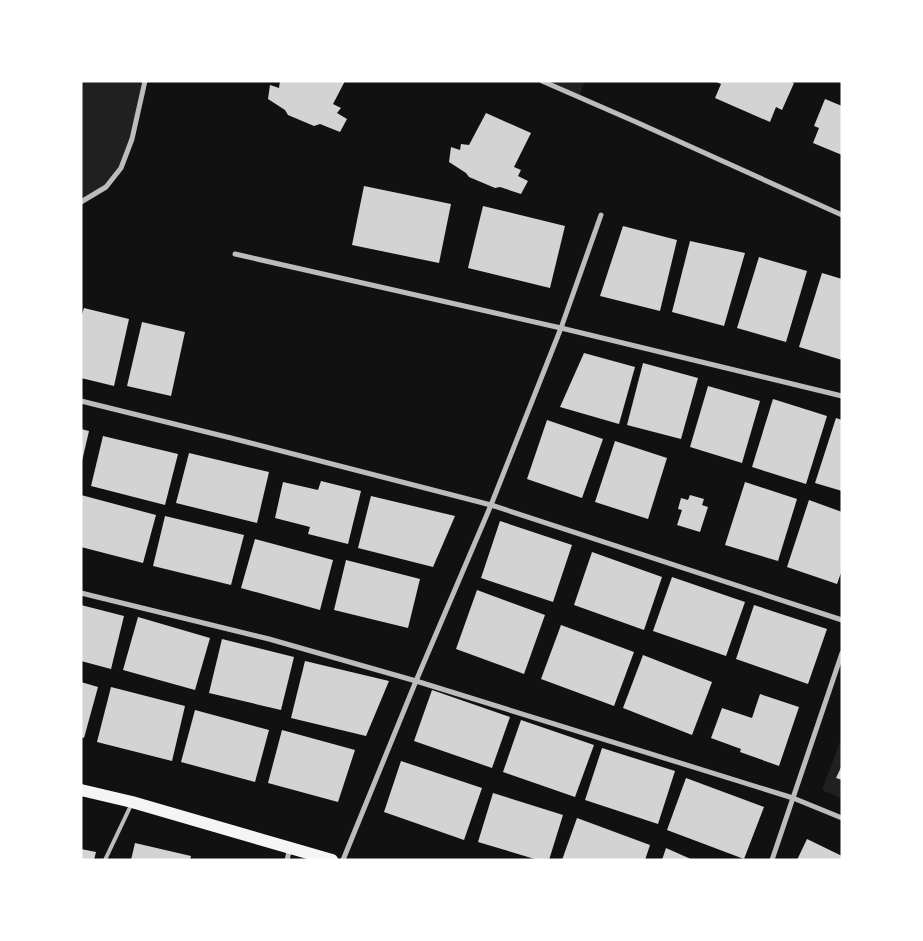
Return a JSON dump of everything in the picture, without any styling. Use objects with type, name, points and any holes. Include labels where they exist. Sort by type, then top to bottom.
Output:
[{"type":"main road","points":[[81,790],[132,802],[289,854],[332,860]]},
{"type":"street","points":[[81,202],[106,188],[120,168],[132,139],[145,81]]},
{"type":"street","points":[[542,81],[842,215]]},
{"type":"street","points":[[344,860],[416,681],[491,505],[561,328],[601,215]]},
{"type":"street","points":[[235,254],[561,328],[842,396]]},
{"type":"street","points":[[81,401],[491,505],[842,620]]},
{"type":"street","points":[[81,593],[270,638],[416,681],[793,798],[842,818]]},
{"type":"street","points":[[772,860],[842,653]]},
{"type":"lane","points":[[104,860],[132,802]]},
{"type":"shaded area","points":[[81,81],[145,81],[142,99],[121,168],[106,187],[81,202]]},
{"type":"shaded area","points":[[542,81],[585,81],[579,97]]},
{"type":"shaded area","points":[[842,737],[842,799],[822,790]]},
{"type":"building","points":[[280,81],[345,81],[333,104],[341,108],[337,113],[347,119],[340,132],[320,124],[314,126],[288,115],[285,110],[268,99],[270,85],[279,88]]},
{"type":"building","points":[[714,81],[789,81],[794,83],[782,110],[776,107],[770,122],[715,98],[721,84]]},
{"type":"building","points":[[825,99],[842,106],[842,155],[813,143],[819,128],[814,126]]},
{"type":"building","points":[[486,113],[531,133],[514,167],[521,170],[518,176],[528,181],[521,194],[500,187],[495,188],[469,177],[449,162],[451,147],[460,150],[461,144],[469,145]]},
{"type":"building","points":[[364,186],[451,204],[439,263],[352,245]]},
{"type":"building","points":[[483,206],[565,226],[550,288],[468,268]]},
{"type":"building","points":[[623,226],[677,240],[660,311],[600,296]]},
{"type":"building","points":[[690,241],[745,253],[724,326],[672,312]]},
{"type":"building","points":[[759,257],[807,271],[786,342],[737,328]]},
{"type":"building","points":[[822,273],[842,279],[842,360],[799,347]]},
{"type":"building","points":[[84,308],[129,319],[114,386],[81,378],[81,318]]},
{"type":"building","points":[[142,322],[185,332],[171,396],[127,386]]},
{"type":"building","points":[[584,353],[635,367],[619,424],[560,407]]},
{"type":"building","points":[[643,363],[698,378],[681,439],[627,425]]},
{"type":"building","points":[[708,386],[760,401],[742,463],[690,447]]},
{"type":"building","points":[[773,399],[827,416],[806,484],[752,467]]},
{"type":"building","points":[[836,418],[842,420],[842,491],[815,483]]},
{"type":"building","points":[[547,420],[603,439],[582,498],[527,479]]},
{"type":"building","points":[[81,429],[89,431],[82,461],[81,461]]},
{"type":"building","points":[[103,436],[178,454],[165,505],[91,486]]},
{"type":"building","points":[[615,441],[667,458],[648,519],[595,502]]},
{"type":"building","points":[[189,453],[269,472],[257,523],[176,503]]},
{"type":"building","points":[[321,481],[361,491],[348,544],[308,534],[310,527],[275,518],[283,482],[318,490]]},
{"type":"building","points":[[745,482],[797,499],[778,561],[725,545]]},
{"type":"building","points":[[81,495],[156,515],[143,563],[81,547]]},
{"type":"building","points":[[690,495],[704,499],[702,505],[708,507],[700,532],[677,525],[682,510],[678,509],[681,498],[688,500]]},
{"type":"building","points":[[371,496],[455,516],[433,567],[358,548]]},
{"type":"building","points":[[809,500],[842,512],[842,570],[837,584],[787,567]]},
{"type":"building","points":[[165,516],[244,535],[231,585],[153,566]]},
{"type":"building","points":[[500,521],[572,545],[553,602],[481,578]]},
{"type":"building","points":[[255,539],[333,560],[320,610],[241,588]]},
{"type":"building","points":[[592,552],[662,577],[644,630],[574,605]]},
{"type":"building","points":[[346,560],[420,579],[408,628],[334,610]]},
{"type":"building","points":[[672,577],[745,602],[726,656],[653,631]]},
{"type":"building","points":[[477,590],[545,615],[524,674],[456,649]]},
{"type":"building","points":[[81,605],[124,616],[111,669],[81,661]]},
{"type":"building","points":[[754,605],[827,629],[808,684],[736,659]]},
{"type":"building","points":[[138,617],[210,638],[195,690],[123,670]]},
{"type":"building","points":[[561,625],[634,652],[614,706],[541,679]]},
{"type":"building","points":[[222,639],[294,657],[281,710],[209,693]]},
{"type":"building","points":[[643,655],[712,682],[692,735],[623,708]]},
{"type":"building","points":[[305,661],[389,681],[366,736],[291,718]]},
{"type":"building","points":[[81,682],[98,687],[84,738],[81,737]]},
{"type":"building","points":[[111,687],[185,706],[172,761],[97,742]]},
{"type":"building","points":[[432,690],[510,717],[492,768],[414,741]]},
{"type":"building","points":[[760,694],[799,707],[779,766],[740,752],[741,749],[711,738],[722,708],[752,718]]},
{"type":"building","points":[[195,710],[269,730],[255,782],[181,762]]},
{"type":"building","points":[[521,720],[594,745],[575,797],[503,772]]},
{"type":"building","points":[[282,730],[355,750],[338,802],[268,783]]},
{"type":"building","points":[[602,748],[675,771],[658,824],[585,800]]},
{"type":"building","points":[[401,761],[482,788],[464,840],[384,812]]},
{"type":"building","points":[[842,765],[842,780],[836,778]]},
{"type":"building","points":[[686,778],[764,807],[744,859],[667,830]]},
{"type":"building","points":[[493,793],[563,815],[549,860],[538,860],[478,842]]},
{"type":"building","points":[[577,818],[650,845],[645,860],[562,860]]},
{"type":"building","points":[[807,839],[842,856],[842,860],[797,860]]},
{"type":"building","points":[[135,843],[191,856],[190,860],[131,860]]},
{"type":"building","points":[[666,848],[693,860],[662,860]]},
{"type":"building","points":[[81,849],[96,852],[94,860],[81,860]]}]
